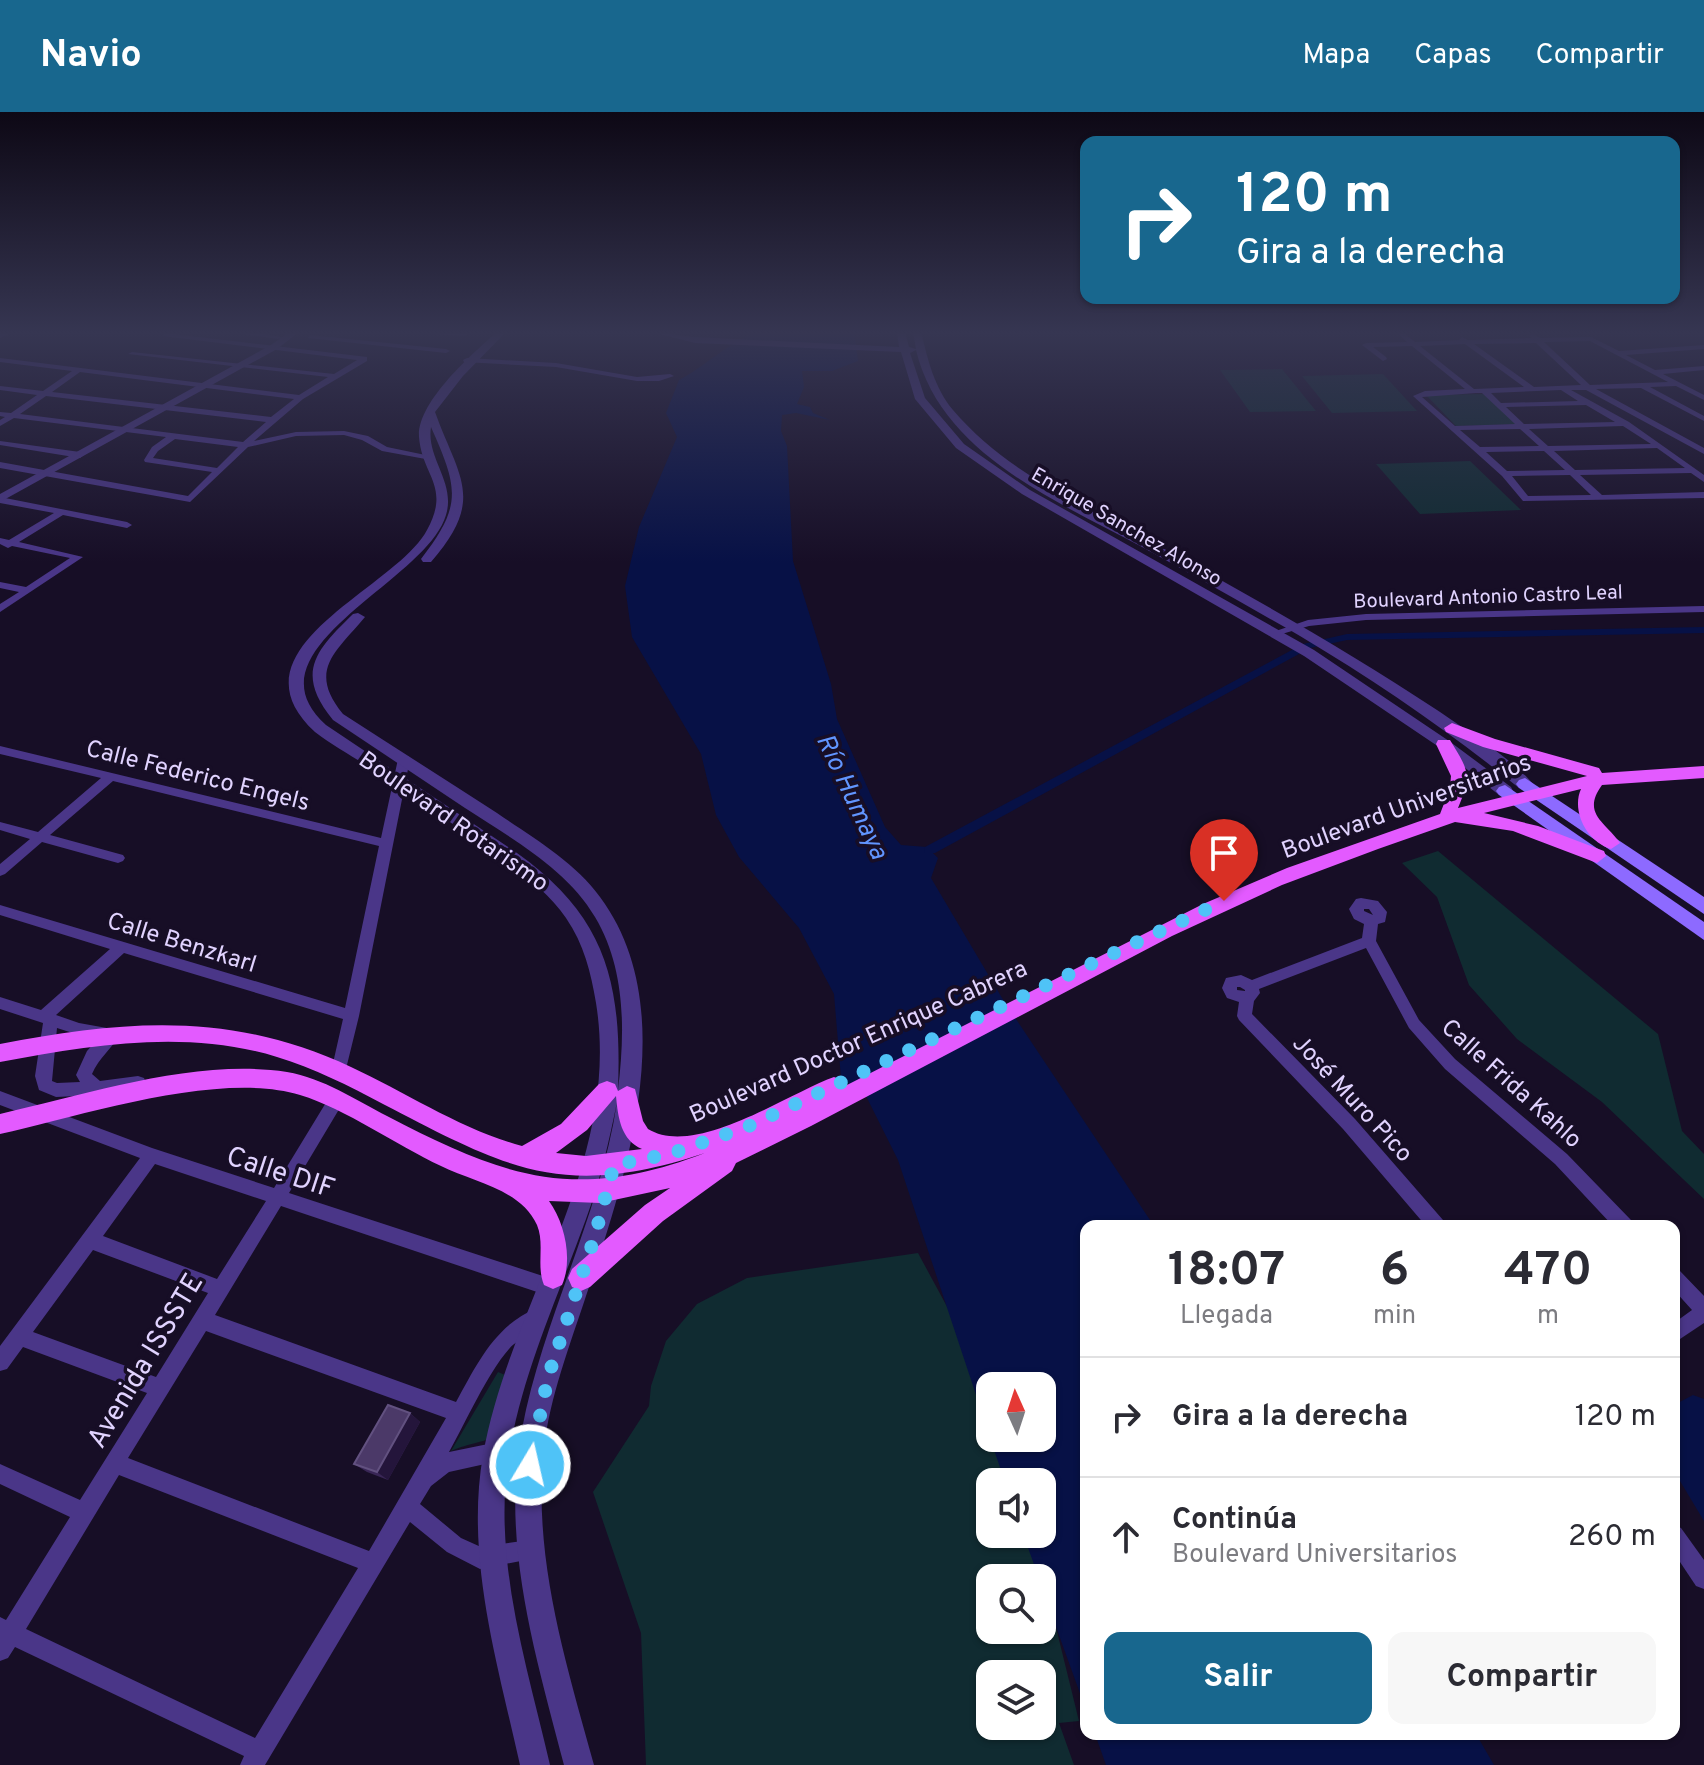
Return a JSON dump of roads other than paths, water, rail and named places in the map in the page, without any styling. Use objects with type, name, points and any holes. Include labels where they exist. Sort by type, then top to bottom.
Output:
[{"type":"main road","points":[[1604,849],[1513,824],[1443,817],[1460,784],[1448,736],[1489,743],[1596,775],[1584,808],[1604,849],[1704,932]]},
{"type":"main road","name":"Boulevard Universitarios","points":[[1098,964],[1274,880],[1520,791],[1631,767],[1704,766]]},
{"type":"main road","name":"Boulevard Universitarios","points":[[1596,775],[1704,772]]},
{"type":"main road","points":[[1520,791],[1604,849],[1704,907]]},
{"type":"main road","name":"Boulevard Doctor Enrique Cabrera","points":[[0,1053],[113,1034],[174,1031],[239,1038],[293,1052],[466,1136],[519,1158],[550,1165],[603,1166],[697,1146],[793,1114],[1098,964]]},
{"type":"main road","name":"Boulevard Doctor Enrique Cabrera","points":[[0,1124],[202,1083],[265,1079],[305,1087],[464,1167],[511,1184],[551,1193],[595,1193],[670,1176],[743,1149],[793,1114]]},
{"type":"main road","points":[[519,1158],[562,1139],[617,1094],[640,1137],[657,1144],[697,1146]]},
{"type":"main road","points":[[581,1278],[654,1213],[743,1149]]},
{"type":"main road","points":[[511,1184],[540,1207],[550,1221],[551,1282]]},
{"type":"street","points":[[0,424],[22,409]]},
{"type":"street","points":[[0,498],[156,409]]},
{"type":"street","points":[[186,409],[273,420]]},
{"type":"street","points":[[0,465],[190,499],[286,409]]},
{"type":"street","points":[[431,413],[434,409]]},
{"type":"street","name":"Enrique Sanchez Alonso","points":[[929,409],[960,446],[1026,492],[1280,636],[1448,736]]},
{"type":"street","name":"Enrique Sanchez Alonso","points":[[949,409],[1003,463],[1328,646],[1448,736]]},
{"type":"street","points":[[1431,409],[1505,474],[1521,496],[1529,500],[1704,495]]},
{"type":"street","points":[[1504,409],[1600,498]]},
{"type":"street","points":[[1600,409],[1704,479]]},
{"type":"street","points":[[1628,409],[1704,451]]},
{"type":"street","points":[[1685,409],[1704,419]]},
{"type":"street","name":"Boulevard Rotarismo","points":[[431,413],[424,427],[444,497],[432,535],[415,556],[326,629],[305,653],[297,675],[298,697],[307,716],[535,874],[574,915],[594,954],[602,979],[617,1094]]},
{"type":"street","name":"Boulevard Rotarismo","points":[[431,413],[460,492],[455,522],[421,566],[362,613],[335,640],[324,657],[317,677],[322,697],[338,717],[558,863],[605,917],[617,944],[631,994],[634,1038],[617,1094],[595,1193],[581,1278],[548,1377],[532,1445],[529,1551],[545,1633],[579,1765]]},
{"type":"street","points":[[0,414],[245,445],[296,434],[331,432],[356,435],[385,449],[431,457]]},
{"type":"street","points":[[1452,428],[1626,424]]},
{"type":"street","points":[[172,437],[155,449],[148,460],[219,471]]},
{"type":"street","points":[[399,450],[426,439]]},
{"type":"street","points":[[1689,442],[1704,441]]},
{"type":"street","points":[[0,443],[76,454]]},
{"type":"street","points":[[1478,450],[1656,446]]},
{"type":"street","points":[[1505,474],[1694,470]]},
{"type":"street","points":[[0,498],[127,525]]},
{"type":"street","points":[[0,549],[5,542],[62,512]]},
{"type":"street","points":[[0,609],[78,557],[5,542]]},
{"type":"street","points":[[0,585],[25,590]]},
{"type":"street","name":"Boulevard Antonio Castro Leal","points":[[1280,636],[1346,618],[1704,609]]},
{"type":"street","points":[[1448,736],[1520,791]]},
{"type":"street","name":"Calle Federico Engels","points":[[0,750],[385,843]]},
{"type":"street","points":[[339,1072],[404,759]]},
{"type":"street","points":[[0,871],[110,777]]},
{"type":"street","points":[[438,806],[448,789]]},
{"type":"street","points":[[0,826],[118,858]]},
{"type":"street","name":"Calle Benzkarl","points":[[0,910],[352,1016]]},
{"type":"street","points":[[1369,941],[1371,921]]},
{"type":"street","name":"José Muro Pico","points":[[1369,941],[1249,993],[1244,1016],[1349,1124],[1432,1220]]},
{"type":"street","name":"Calle Frida Kahlo","points":[[1369,941],[1402,1007],[1430,1043],[1482,1092],[1545,1144],[1619,1220]]},
{"type":"street","points":[[47,1019],[121,947]]},
{"type":"street","points":[[0,1003],[79,1029],[113,1034]]},
{"type":"street","points":[[47,1019],[49,1043],[43,1076],[45,1085],[56,1090],[165,1080],[202,1083]]},
{"type":"street","points":[[98,1088],[86,1080],[85,1069],[97,1050],[113,1034]]},
{"type":"street","name":"Calle DIF","points":[[0,1098],[152,1155],[277,1197],[551,1282]]},
{"type":"street","name":"Avenida ISSSTE","points":[[3,1637],[84,1513],[336,1101]]},
{"type":"street","points":[[0,1362],[152,1155]]},
{"type":"street","name":"Boulevard Rotarismo","points":[[535,1765],[494,1558],[491,1514],[497,1451],[521,1359],[551,1282],[595,1193]]},
{"type":"street","points":[[90,1240],[220,1289]]},
{"type":"street","points":[[1680,1284],[1704,1311],[1680,1329]]},
{"type":"street","points":[[3,1637],[256,1758],[504,1340],[537,1317]]},
{"type":"street","points":[[202,1320],[459,1413]]},
{"type":"street","points":[[19,1336],[160,1388]]},
{"type":"street","points":[[412,1498],[442,1465],[532,1445]]},
{"type":"street","points":[[114,1463],[373,1563]]},
{"type":"street","points":[[0,1474],[84,1513]]},
{"type":"street","points":[[412,1498],[468,1553],[480,1558],[494,1558],[529,1551]]},
{"type":"street","points":[[1680,1544],[1704,1578]]},
{"type":"water","name":"Río Humaya","points":[[668,409],[811,409],[830,420],[796,413],[782,415],[781,431],[787,446],[793,561],[831,684],[837,719],[885,827],[901,845],[927,847],[938,858],[931,878],[1002,998],[1150,1220],[1080,1220],[1080,1693],[1056,1627],[1056,1564],[1034,1564],[1028,1548],[1056,1548],[1056,1468],[1000,1468],[995,1452],[1056,1452],[1056,1372],[976,1372],[976,1395],[898,1160],[866,1096],[841,1078],[834,994],[799,928],[739,857],[716,815],[701,754],[632,637],[625,586],[639,527],[677,437],[666,413]]},
{"type":"water","points":[[1693,1395],[1704,1399],[1704,1521],[1680,1481],[1680,1402]]},
{"type":"water","points":[[1097,1740],[1479,1740],[1494,1765],[1106,1765]]},
{"type":"waterway","points":[[930,850],[1307,646],[1347,637],[1704,630]]}]
